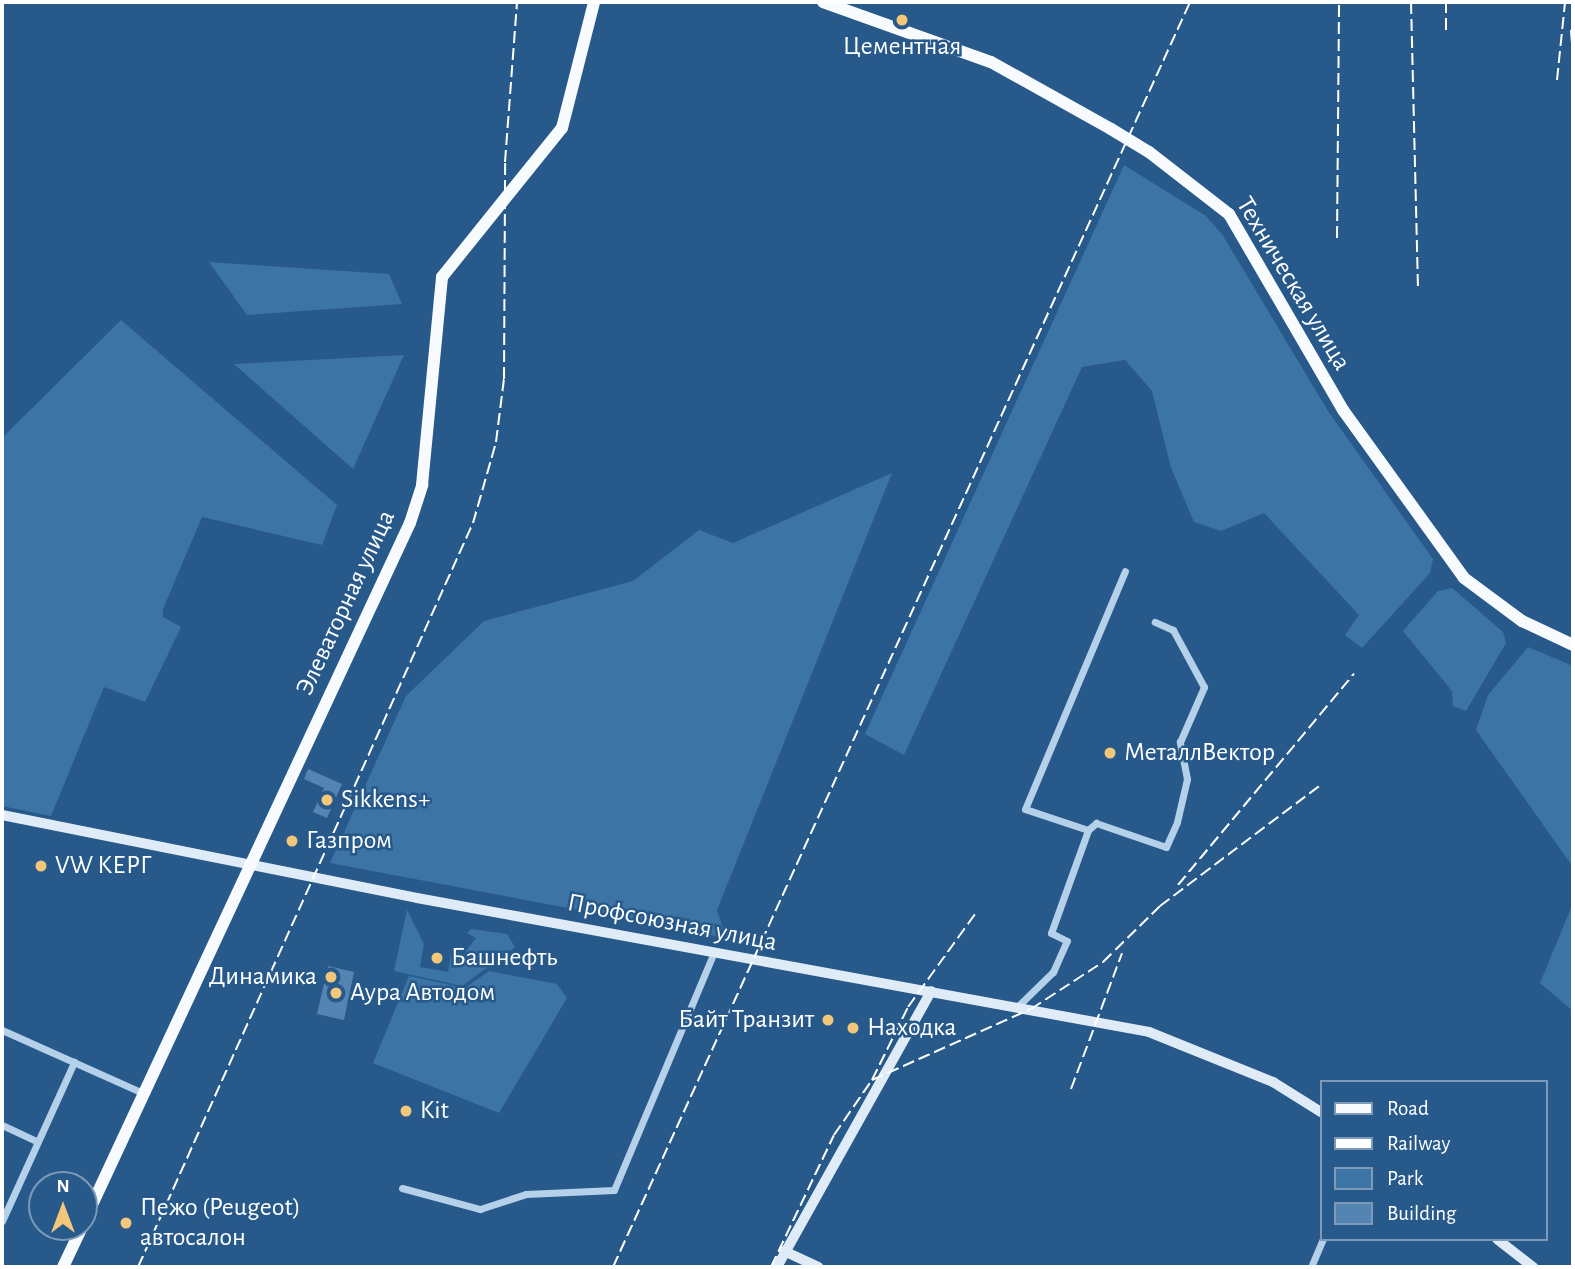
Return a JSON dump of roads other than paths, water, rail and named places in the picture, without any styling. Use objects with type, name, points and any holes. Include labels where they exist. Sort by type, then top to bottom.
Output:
[{"type":"main road","name":"Элеваторная улица","points":[[98,1191],[249,860],[410,523],[422,485],[442,278],[562,128],[594,2]]},
{"type":"main road","name":"Техническая улица","points":[[823,2],[991,62],[1149,152],[1229,214],[1343,410],[1464,578],[1522,621],[1573,645]]},
{"type":"main road","name":"Профсоюзная улица","points":[[2,815],[249,860],[713,954],[1018,1006],[1161,1036],[1273,1083],[1320,1111]]},
{"type":"main road","points":[[777,1267],[931,991]]},
{"type":"main road","points":[[63,1267],[75,1241]]},
{"type":"main road","points":[[1500,1241],[1532,1267]]},
{"type":"main road","points":[[784,1251],[819,1267]]},
{"type":"street","points":[[1088,830],[1025,809],[1125,571]]},
{"type":"street","points":[[1018,1006],[1053,972],[1067,941],[1051,933],[1088,830],[1096,823],[1166,847],[1177,822],[1187,779],[1180,742],[1204,687],[1173,630],[1156,622]]},
{"type":"street","points":[[402,1188],[480,1209],[526,1194],[614,1190],[713,954]]},
{"type":"street","points":[[2,1030],[143,1093]]},
{"type":"street","points":[[2,1218],[74,1062]]},
{"type":"street","points":[[2,1125],[36,1140]]},
{"type":"street","points":[[1311,1267],[1322,1241]]},
{"type":"railway","points":[[138,1267],[473,523],[496,442],[504,379],[505,162],[517,2]]},
{"type":"railway","points":[[613,1267],[1190,2]]},
{"type":"railway","points":[[1337,238],[1339,2]]},
{"type":"railway","points":[[1411,2],[1418,291]]},
{"type":"railway","points":[[1446,2],[1446,30]]},
{"type":"railway","points":[[1557,80],[1565,2]]},
{"type":"railway","points":[[1571,30],[1573,61]]},
{"type":"railway","points":[[1178,885],[1354,674]]},
{"type":"railway","points":[[771,1267],[834,1135],[872,1080],[1031,1009],[1103,962],[1160,906],[1322,784]]},
{"type":"railway","points":[[872,1080],[908,1007],[975,914]]},
{"type":"railway","points":[[1071,1089],[1122,953]]},
{"type":"place","name":"Цементная","points":[[902,20]]},
{"type":"place","name":"МеталлВектор","points":[[1110,753]]},
{"type":"place","name":"Sikkens+","points":[[327,800]]},
{"type":"place","name":"Газпром","points":[[292,841]]},
{"type":"place","name":"VW КЕРГ","points":[[41,866]]},
{"type":"place","name":"Башнефть","points":[[437,958]]},
{"type":"place","name":"Динамика","points":[[331,977]]},
{"type":"place","name":"Аура Автодом","points":[[336,993]]},
{"type":"place","name":"Байт Транзит","points":[[828,1020]]},
{"type":"place","name":"Находка","points":[[853,1028]]},
{"type":"place","name":"Kit","points":[[406,1111]]},
{"type":"place","name":"Пежо (Peugeot) автосалон","points":[[126,1223]]}]
